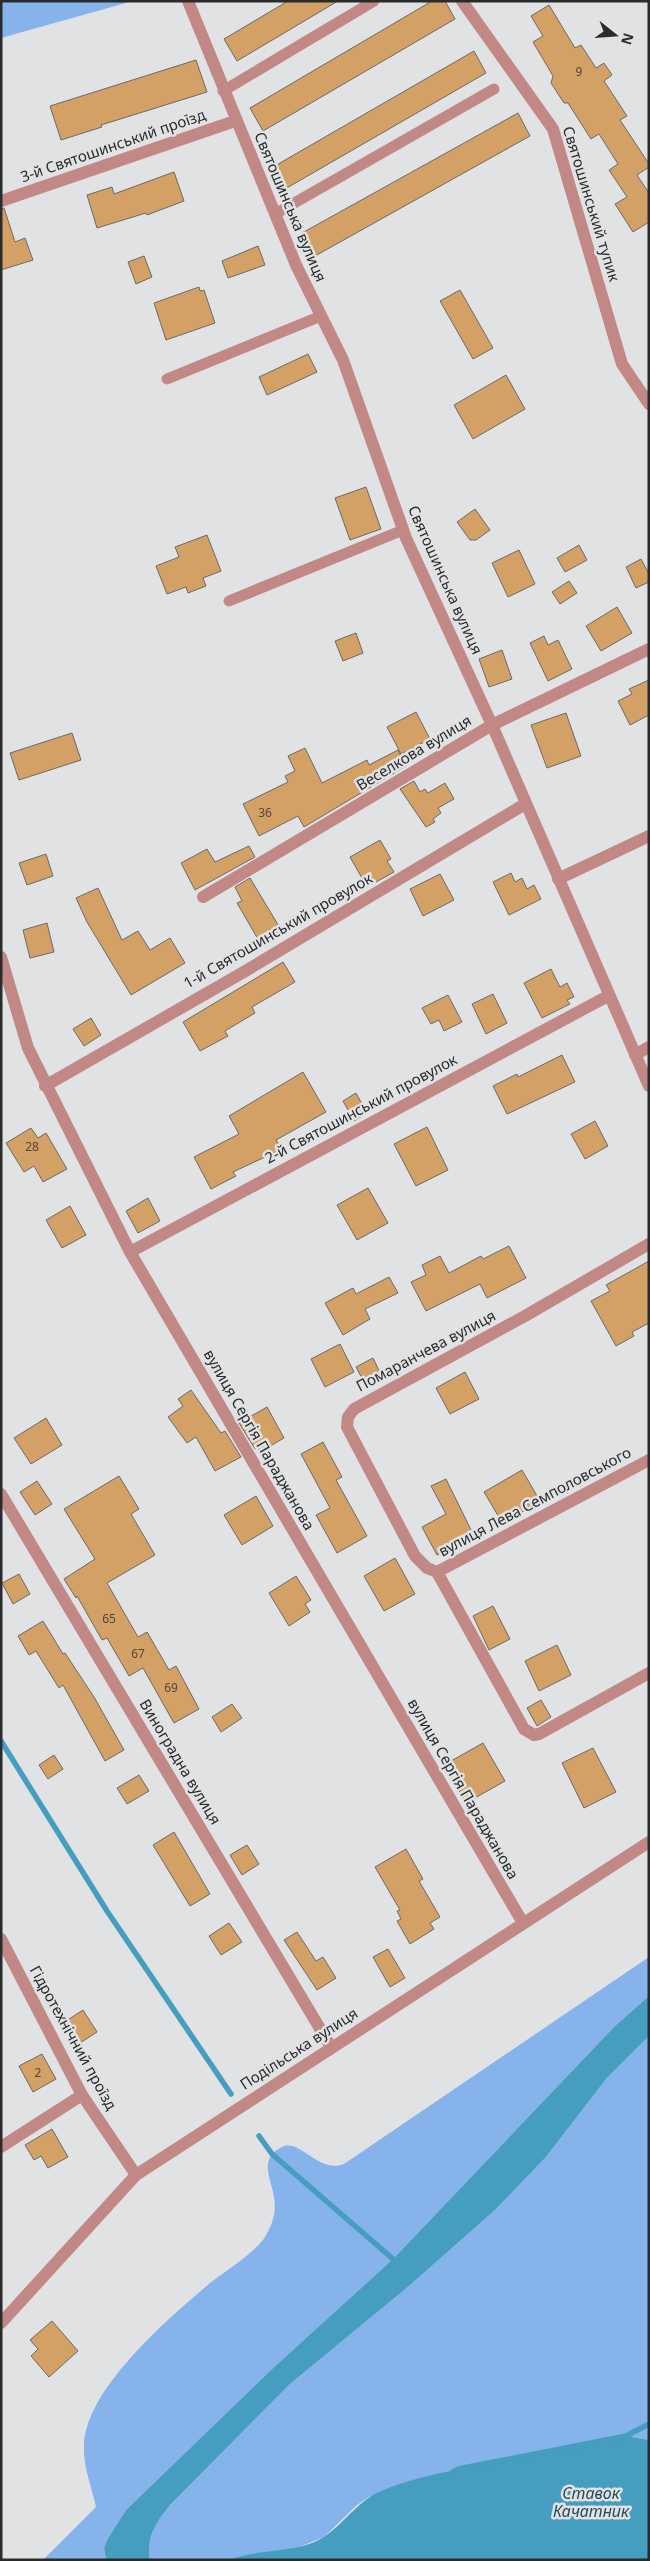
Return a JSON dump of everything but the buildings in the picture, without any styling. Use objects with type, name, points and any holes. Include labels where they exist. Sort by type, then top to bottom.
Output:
[{"type":"street","name":"Святошинська вулиця","points":[[188,1],[235,121],[275,214],[343,360],[403,530],[492,725],[608,996],[649,1086]]},
{"type":"street","name":"Святошинський тупик","points":[[462,1],[553,129],[622,364],[649,404]]},
{"type":"street","name":"3-й Святошинський проїзд","points":[[1,201],[235,121]]},
{"type":"street","name":"Веселкова вулиця","points":[[203,898],[492,725],[649,650]]},
{"type":"street","name":"1-й Святошинський провулок","points":[[45,1086],[525,804]]},
{"type":"street","points":[[558,880],[649,836]]},
{"type":"street","name":"вулиця Сергія Параджанова","points":[[1,957],[28,1048],[45,1086],[130,1252],[523,1923]]},
{"type":"street","name":"2-й Святошинський провулок","points":[[130,1252],[608,996]]},
{"type":"street","points":[[635,1055],[649,1047]]},
{"type":"street","name":"Помаранчева вулиця","points":[[649,1244],[524,1316],[354,1409],[348,1417],[347,1427],[416,1556],[427,1568],[437,1572],[524,1729],[528,1733],[539,1734],[649,1673]]},
{"type":"street","name":"вулиця Лева Семполовського","points":[[437,1572],[649,1460]]},
{"type":"street","name":"Виноградна вулиця","points":[[1,1494],[331,2047]]},
{"type":"street","name":"Подільська вулиця","points":[[1,2323],[136,2175],[649,1842]]},
{"type":"street","name":"Гідротехнічний проїзд","points":[[1,1940],[82,2095],[136,2175]]},
{"type":"street","points":[[1,2147],[82,2095]]},
{"type":"lane","points":[[223,91],[374,1]]},
{"type":"lane","points":[[275,214],[494,89]]},
{"type":"lane","points":[[167,378],[321,316]]},
{"type":"lane","points":[[229,601],[403,530]]},
{"type":"shaded area","points":[[1,1],[133,1],[1,38]]},
{"type":"shaded area","points":[[649,1957],[649,1996],[615,2026],[393,2259],[272,2369],[126,2510],[107,2540],[104,2548],[106,2560],[43,2560],[96,2507],[86,2469],[84,2447],[88,2425],[98,2402],[113,2379],[152,2335],[173,2315],[210,2283],[252,2251],[266,2235],[273,2219],[275,2208],[268,2163],[270,2157],[275,2152],[282,2147],[296,2147],[326,2164],[335,2166],[344,2164]]},
{"type":"shaded area","points":[[649,2036],[649,2440],[626,2436],[458,2469],[406,2482],[369,2497],[357,2505],[324,2537],[294,2549],[250,2554],[230,2560],[150,2560],[149,2544],[153,2530],[170,2505],[290,2384],[409,2286],[495,2210],[546,2157],[606,2079]]},
{"type":"water","points":[[649,1996],[649,2036],[606,2079],[546,2157],[495,2210],[409,2286],[290,2384],[170,2505],[153,2530],[149,2544],[150,2560],[106,2560],[104,2548],[107,2540],[126,2510],[272,2369],[393,2259],[615,2026]]},
{"type":"water","name":"Ставок Качатник","points":[[626,2436],[649,2440],[649,2560],[230,2560],[250,2554],[312,2543],[330,2532],[371,2496],[408,2481]]},
{"type":"waterway","points":[[1,1741],[107,1911],[231,2094]]},
{"type":"waterway","points":[[259,2136],[272,2154],[393,2259]]},
{"type":"waterway","points":[[453,2472],[458,2469],[626,2436],[649,2424]]}]
